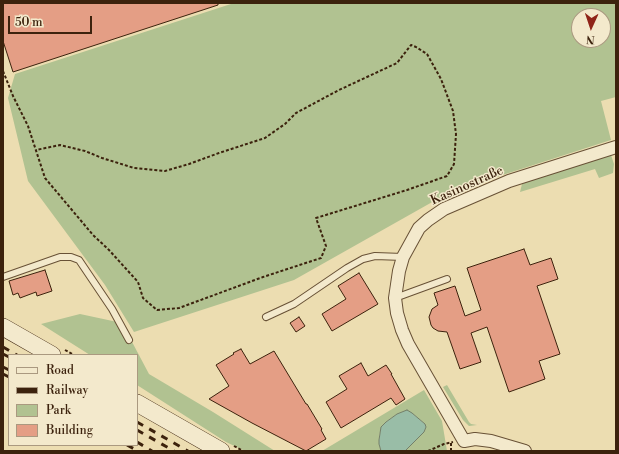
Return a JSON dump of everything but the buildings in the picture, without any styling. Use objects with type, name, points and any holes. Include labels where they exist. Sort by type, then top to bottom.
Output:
[{"type":"main road","points":[[3,327],[50,354]]},
{"type":"main road","points":[[138,404],[221,451]]},
{"type":"street","name":"Kasinostraße","points":[[463,446],[408,344],[396,313],[395,298],[403,257],[419,228],[444,209],[509,181],[616,147]]},
{"type":"street","points":[[463,446],[475,439],[491,441],[525,451]]},
{"type":"lane","points":[[266,317],[294,304],[346,268],[363,259],[375,256],[403,257]]},
{"type":"lane","points":[[3,277],[60,257],[71,257],[79,260],[112,308],[129,340]]},
{"type":"lane","points":[[395,298],[447,279]]},
{"type":"path","points":[[3,71],[4,79],[28,126],[45,178],[93,235],[138,282],[143,298],[157,310],[179,308],[263,277],[321,258],[326,246],[316,218],[447,176],[454,164],[456,134],[453,111],[441,79],[427,54],[416,47],[411,46],[397,64],[339,90],[296,113],[285,124],[265,138],[165,171],[134,168],[85,151],[60,145],[36,150]]},
{"type":"path","points":[[428,451],[451,442],[463,446]]},
{"type":"path","points":[[450,451],[451,442]]},
{"type":"green space","points":[[234,3],[616,3],[616,97],[601,101],[611,140],[450,192],[294,280],[134,332],[105,285],[28,181],[8,98],[15,74]]},
{"type":"green space","points":[[611,155],[614,164],[613,173],[599,178],[595,169],[520,192],[522,184],[526,182]]},
{"type":"green space","points":[[80,314],[122,323],[149,374],[275,451],[245,451],[226,442],[138,386],[138,354],[88,354],[41,324]]},
{"type":"green space","points":[[447,385],[469,422],[477,425],[469,426],[463,420],[443,387]]},
{"type":"green space","points":[[424,390],[442,421],[447,451],[405,451],[424,432],[425,424],[412,413],[397,414],[386,422],[382,427],[379,436],[381,451],[322,451]]},
{"type":"shaded area","points":[[407,410],[425,424],[426,427],[424,432],[405,451],[381,451],[379,440],[381,427],[397,414]]},
{"type":"railway","points":[[3,347],[15,354]]},
{"type":"railway","points":[[3,354],[8,356]]},
{"type":"railway","points":[[3,367],[8,370]]},
{"type":"railway","points":[[3,374],[8,376]]},
{"type":"railway","points":[[138,423],[188,451]]},
{"type":"railway","points":[[138,431],[174,451]]},
{"type":"railway","points":[[138,443],[152,451]]},
{"type":"railway","points":[[129,446],[138,451]]}]
